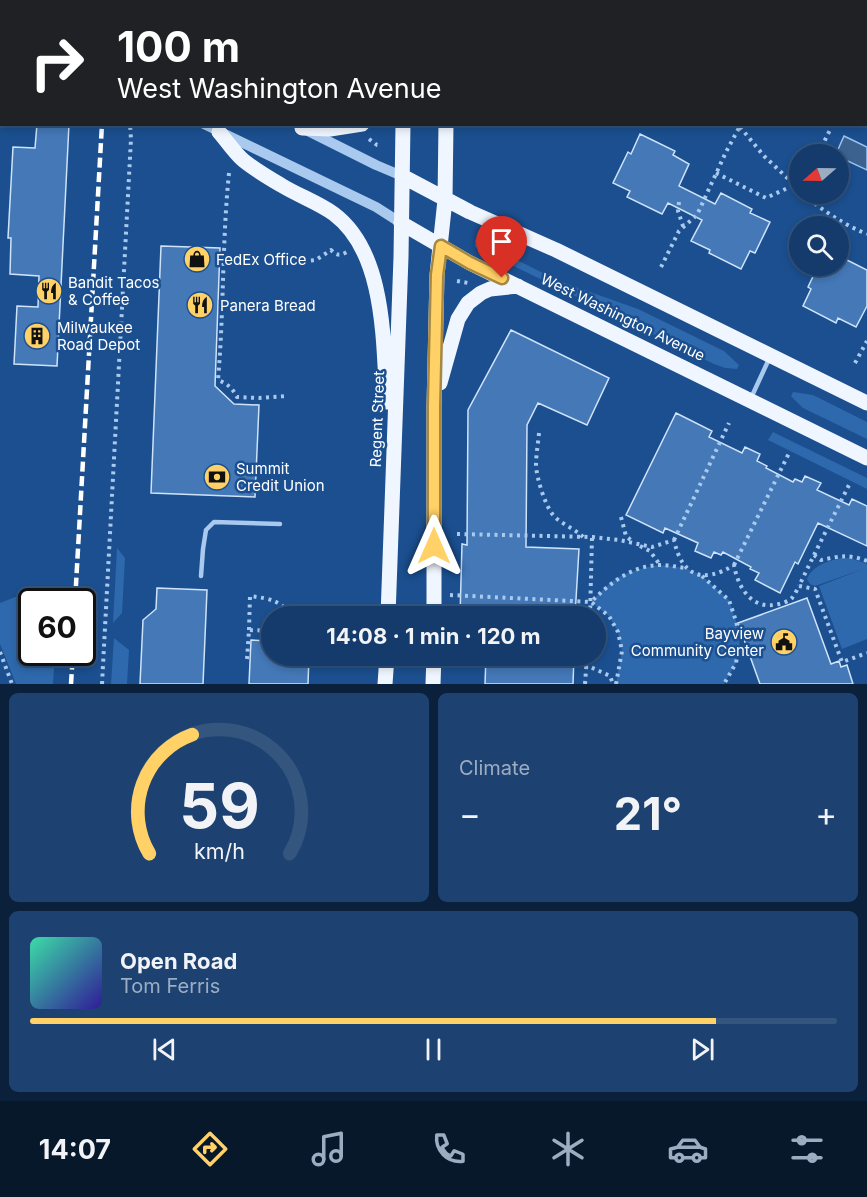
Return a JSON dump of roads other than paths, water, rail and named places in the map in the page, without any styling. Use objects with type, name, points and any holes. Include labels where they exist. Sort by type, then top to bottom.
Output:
[{"type":"main road","points":[[299,126],[330,129],[349,126]]},
{"type":"main road","name":"Regent Street","points":[[388,606],[401,257],[403,126]]},
{"type":"main road","points":[[434,606],[434,406],[437,275],[445,200],[446,126]]},
{"type":"main road","points":[[219,132],[243,159],[280,185],[334,214],[350,230],[362,247],[381,310],[392,483]]},
{"type":"main road","name":"West Washington Avenue","points":[[402,176],[445,200],[556,250],[867,403]]},
{"type":"main road","name":"West Washington Avenue","points":[[401,223],[470,263],[867,458]]},
{"type":"main road","points":[[434,406],[458,319],[468,303],[490,289],[518,286]]},
{"type":"main road","points":[[386,684],[387,666]]},
{"type":"main road","points":[[433,684],[434,666]]},
{"type":"street","name":"West Washington Avenue","points":[[208,126],[376,207],[401,223]]},
{"type":"street","name":"West Washington Avenue","points":[[299,126],[402,176]]},
{"type":"lane","points":[[750,400],[771,356]]},
{"type":"lane","points":[[201,576],[206,530],[214,522],[280,524]]},
{"type":"railway","points":[[76,588],[102,126]]},
{"type":"railway","points":[[71,684],[72,666]]},
{"type":"place","name":"FedEx Office","points":[[197,259]]},
{"type":"place","name":"Bandit Tacos & Coffee","points":[[49,291]]},
{"type":"place","name":"Panera Bread","points":[[200,305]]},
{"type":"place","name":"Milwaukee Road Depot","points":[[37,336]]},
{"type":"place","name":"Summit Credit Union","points":[[217,477]]},
{"type":"place","name":"Bayview Community Center","points":[[784,642]]}]
